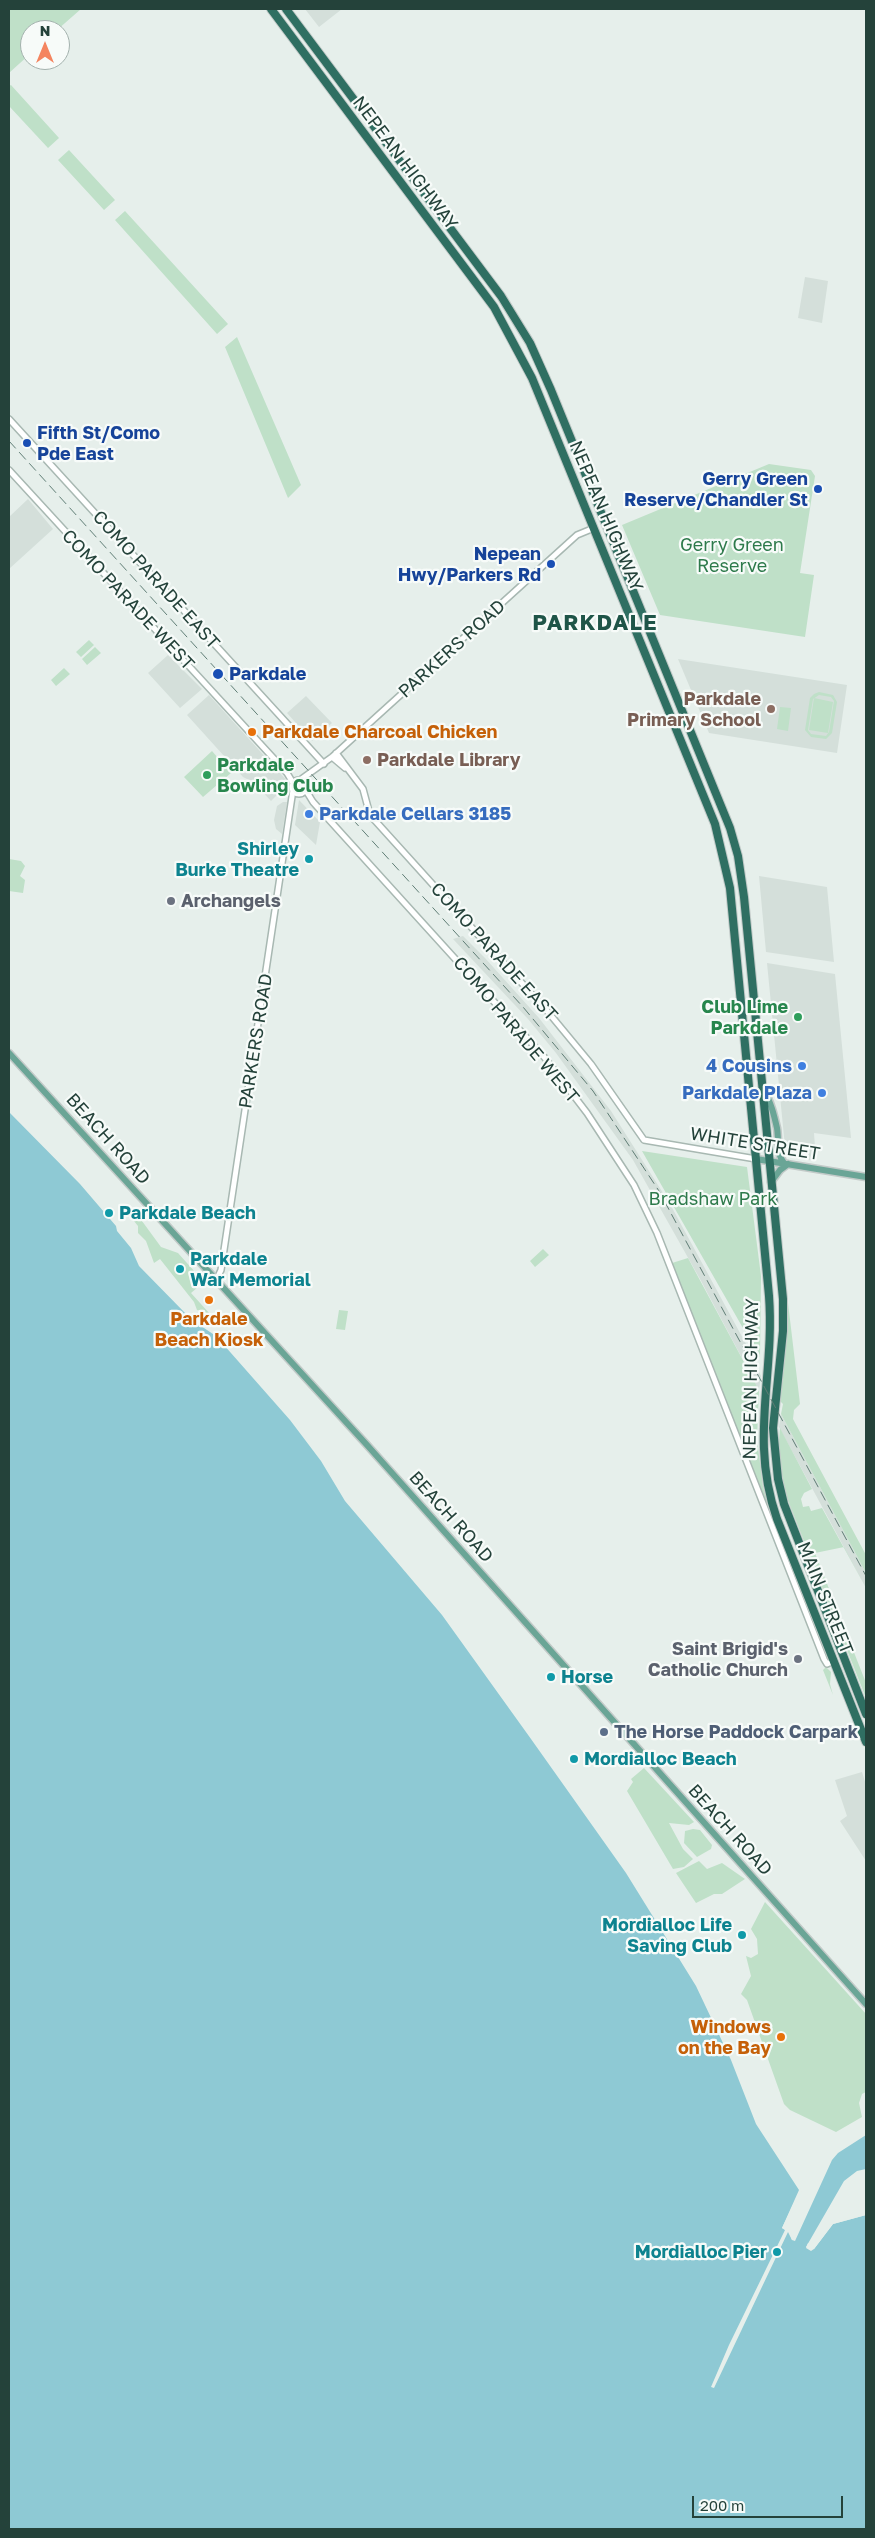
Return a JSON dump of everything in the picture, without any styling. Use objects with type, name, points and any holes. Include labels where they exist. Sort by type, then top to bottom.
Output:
[{"type":"highway","name":"NEPEAN HIGHWAY","points":[[271,9],[491,302],[509,331],[532,378],[716,824],[729,879],[770,1312],[770,1347],[762,1431],[764,1465],[769,1492]]},
{"type":"highway","name":"NEPEAN HIGHWAY","points":[[286,9],[480,266],[517,321],[541,367],[725,813],[740,869],[748,934],[783,1299],[773,1434],[775,1466],[781,1492]]},
{"type":"highway","points":[[348,113],[353,109],[349,93]]},
{"type":"highway","points":[[594,528],[606,523]]},
{"type":"highway","points":[[736,954],[743,948],[748,934]]},
{"type":"highway","points":[[739,974],[750,958]]},
{"type":"highway","points":[[753,1119],[765,1118]]},
{"type":"highway","name":"MAIN STREET","points":[[769,1492],[829,1660],[866,1742]]},
{"type":"highway","name":"MAIN STREET","points":[[781,1492],[866,1714]]},
{"type":"highway","points":[[798,1570],[808,1566]]},
{"type":"highway","points":[[829,1660],[844,1654]]},
{"type":"main road","name":"BEACH ROAD","points":[[9,1053],[373,1452],[866,2004]]},
{"type":"main road","points":[[762,1088],[769,1099],[776,1128],[779,1153],[786,1164],[771,1182]]},
{"type":"main road","name":"WHITE STREET","points":[[756,1159],[866,1177]]},
{"type":"street","name":"COMO PARADE EAST","points":[[9,419],[324,764]]},
{"type":"street","name":"COMO PARADE WEST","points":[[9,470],[287,773],[297,781]]},
{"type":"street","name":"PARKERS ROAD","points":[[216,1281],[222,1261],[293,790],[297,781],[324,764],[577,535],[594,528]]},
{"type":"street","name":"COMO PARADE EAST","points":[[334,755],[363,788],[370,815],[548,1012],[591,1064],[642,1137]]},
{"type":"street","name":"PARKERS ROAD","points":[[292,799],[302,790],[312,773]]},
{"type":"street","points":[[293,790],[302,790],[297,781]]},
{"type":"street","name":"COMO PARADE WEST","points":[[302,790],[545,1058],[620,1163],[657,1233],[754,1482]]},
{"type":"street","name":"WHITE STREET","points":[[642,1137],[649,1143],[756,1159]]},
{"type":"street","name":"MAIN STREET","points":[[754,1482],[829,1660]]},
{"type":"shaded area","points":[[305,9],[342,9],[319,27]]},
{"type":"shaded area","points":[[805,277],[828,281],[822,323],[798,318]]},
{"type":"shaded area","points":[[28,499],[53,529],[9,569],[9,517]]},
{"type":"shaded area","points":[[168,655],[202,689],[180,708],[148,673]]},
{"type":"shaded area","name":"Parkdale Primary School","points":[[678,659],[847,685],[837,753],[709,733]]},
{"type":"shaded area","points":[[209,695],[289,783],[271,801],[253,782],[243,777],[187,715]]},
{"type":"shaded area","points":[[306,696],[332,723],[312,741],[287,713]]},
{"type":"shaded area","points":[[299,800],[320,822],[316,845],[295,825]]},
{"type":"shaded area","points":[[287,802],[282,834],[276,829],[274,820],[277,806]]},
{"type":"shaded area","points":[[759,876],[827,887],[834,962],[766,952]]},
{"type":"shaded area","points":[[463,936],[539,1018],[611,1111],[670,1204],[746,1344],[761,1376],[759,1390],[700,1279],[633,1160],[556,1053],[528,1019],[453,939]]},
{"type":"shaded area","points":[[767,963],[835,974],[851,1138],[814,1133],[816,1161],[786,1157]]},
{"type":"shaded area","points":[[781,1414],[866,1573],[866,1588],[779,1427]]},
{"type":"shaded area","points":[[862,1772],[866,1785],[866,1861],[840,1821],[847,1816],[835,1780]]},
{"type":"green space","points":[[9,9],[81,9],[68,20],[20,20],[20,63],[9,73]]},
{"type":"green space","points":[[11,85],[59,138],[48,148],[9,106],[9,86]]},
{"type":"green space","points":[[69,150],[115,200],[104,210],[58,160]]},
{"type":"green space","points":[[125,211],[228,324],[217,334],[115,220]]},
{"type":"green space","points":[[237,337],[301,485],[288,498],[225,347]]},
{"type":"green space","name":"Gerry Green Reserve","points":[[769,464],[811,470],[815,476],[800,573],[814,575],[805,637],[660,615],[622,525]]},
{"type":"green space","points":[[89,640],[94,645],[81,657],[76,652]]},
{"type":"green space","points":[[95,647],[101,653],[87,665],[82,659]]},
{"type":"green space","points":[[64,668],[70,674],[56,686],[51,680]]},
{"type":"green space","points":[[819,692],[833,695],[837,702],[832,733],[826,739],[811,737],[805,730],[810,698]],"holes":[[[819,695],[831,697],[834,701],[829,732],[826,736],[811,734],[808,730],[813,699]]]},
{"type":"green space","points":[[814,698],[833,702],[828,733],[809,730]]},
{"type":"green space","points":[[780,707],[791,708],[788,731],[777,729]]},
{"type":"green space","name":"Parkdale Bowling Club","points":[[212,751],[231,773],[203,797],[184,777]]},
{"type":"green space","points":[[9,859],[21,861],[25,866],[20,876],[25,880],[23,893],[9,891]]},
{"type":"green space","name":"Bradshaw Park","points":[[642,1151],[747,1167],[761,1276],[760,1358]]},
{"type":"green space","points":[[139,1210],[146,1217],[142,1221],[161,1247],[178,1253],[204,1282],[191,1293],[210,1314],[197,1310],[194,1302],[160,1259],[154,1263],[146,1241],[138,1233],[138,1226],[129,1215],[132,1211]]},
{"type":"green space","points":[[543,1249],[549,1255],[535,1267],[530,1261]]},
{"type":"green space","points":[[688,1258],[759,1390],[757,1439],[763,1487],[769,1505],[767,1505],[672,1263]]},
{"type":"green space","points":[[786,1286],[800,1404],[794,1410],[793,1419],[866,1555],[866,1573],[781,1414],[783,1404],[780,1401],[787,1336]]},
{"type":"green space","points":[[339,1310],[348,1311],[345,1330],[336,1329]]},
{"type":"green space","points":[[780,1428],[812,1489],[804,1493],[801,1499],[803,1507],[809,1506],[811,1511],[822,1508],[844,1547],[815,1553],[866,1683],[866,1698],[785,1493],[778,1452]]},
{"type":"green space","points":[[826,1667],[831,1672],[830,1684],[833,1695],[823,1670]]},
{"type":"green space","points":[[644,1768],[694,1822],[689,1825],[669,1823],[683,1849],[693,1859],[684,1867],[673,1869],[627,1791],[633,1782],[631,1779]]},
{"type":"green space","points":[[700,1830],[712,1845],[711,1849],[697,1857],[684,1843],[685,1831]]},
{"type":"green space","points":[[699,1861],[707,1869],[722,1863],[745,1879],[722,1894],[714,1894],[696,1903],[676,1873]]},
{"type":"green space","points":[[765,1902],[866,2014],[866,2092],[862,2094],[859,2103],[862,2117],[836,2132],[790,2110],[784,2104],[747,2000],[741,1994],[751,1976],[746,1956],[751,1958],[758,1954],[757,1939],[751,1929]]},
{"type":"water","points":[[9,1112],[80,1184],[116,1226],[117,1231],[131,1248],[139,1266],[187,1315],[184,1321],[198,1324],[216,1336],[290,1420],[321,1461],[345,1501],[442,1615],[626,1873],[696,1986],[731,2060],[756,2124],[799,2190],[782,2228],[789,2232],[792,2240],[795,2241],[832,2160],[838,2153],[866,2135],[866,2169],[857,2171],[844,2181],[806,2247],[814,2249],[833,2224],[866,2215],[866,2529],[9,2529]]},
{"type":"pier","points":[[801,2188],[802,2191],[785,2227],[791,2231],[793,2238],[796,2237],[792,2240],[788,2232],[714,2388],[711,2387],[729,2345],[785,2230],[782,2228]]},
{"type":"pier","points":[[866,2213],[866,2215],[833,2224],[814,2249],[811,2251],[806,2248],[808,2243],[811,2244],[809,2247],[813,2247],[832,2222]]},
{"type":"railway","points":[[9,441],[523,1007],[593,1091],[659,1191],[866,1576]]},
{"type":"place","name":"Fifth St/Como Pde East","points":[[27,443]]},
{"type":"place","name":"Gerry Green Reserve/Chandler St","points":[[818,489]]},
{"type":"place","name":"Nepean Hwy/Parkers Rd","points":[[551,564]]},
{"type":"place","name":"Parkdale","points":[[218,674]]},
{"type":"place","name":"Parkdale Primary School","points":[[771,709]]},
{"type":"place","name":"Parkdale Charcoal Chicken","points":[[252,732]]},
{"type":"place","name":"Parkdale Library","points":[[367,760]]},
{"type":"place","name":"Parkdale Bowling Club","points":[[207,775]]},
{"type":"place","name":"Parkdale Cellars 3185","points":[[309,814]]},
{"type":"place","name":"Shirley Burke Theatre","points":[[309,859]]},
{"type":"place","name":"Archangels","points":[[171,901]]},
{"type":"place","name":"Club Lime Parkdale","points":[[798,1017]]},
{"type":"place","name":"4 Cousins","points":[[802,1066]]},
{"type":"place","name":"Parkdale Plaza","points":[[822,1093]]},
{"type":"place","name":"Parkdale Beach","points":[[109,1213]]},
{"type":"place","name":"Parkdale War Memorial","points":[[180,1269]]},
{"type":"place","name":"Parkdale Beach Kiosk","points":[[209,1300]]},
{"type":"place","name":"Saint Brigid's Catholic Church","points":[[798,1659]]},
{"type":"place","name":"Horse","points":[[551,1677]]},
{"type":"place","name":"The Horse Paddock Carpark","points":[[604,1732]]},
{"type":"place","name":"Mordialloc Beach","points":[[574,1759]]},
{"type":"place","name":"Mordialloc Life Saving Club","points":[[742,1935]]},
{"type":"place","name":"Windows on the Bay","points":[[781,2037]]},
{"type":"place","name":"Mordialloc Pier","points":[[777,2252]]},
{"type":"district","name":"PARKDALE","points":[[595,623]]}]
